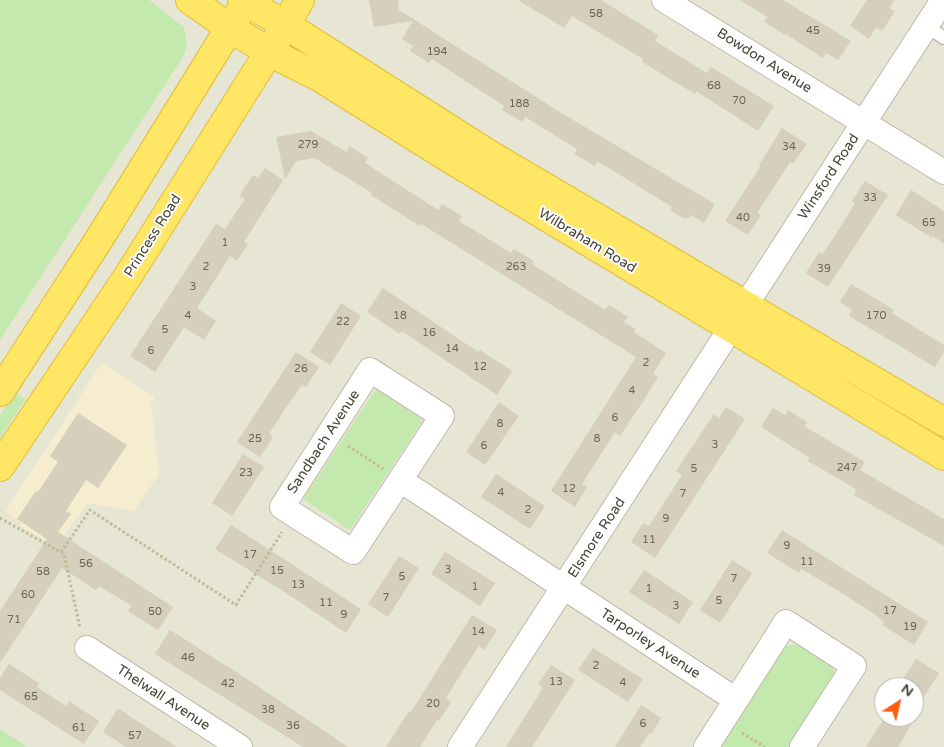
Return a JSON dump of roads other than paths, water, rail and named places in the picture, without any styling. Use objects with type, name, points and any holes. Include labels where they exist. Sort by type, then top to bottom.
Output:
[{"type":"highway","name":"Wilbraham Road","points":[[190,0],[269,52],[319,77],[447,157],[739,317],[944,422]]},
{"type":"highway","name":"Princess Road","points":[[0,467],[128,276],[300,0]]},
{"type":"highway","name":"Wilbraham Road","points":[[245,1],[492,156],[739,317],[944,456]]},
{"type":"highway","points":[[0,392],[98,241],[245,1]]},
{"type":"street","name":"Bowdon Avenue","points":[[664,0],[944,172]]},
{"type":"street","name":"Winsford Road","points":[[739,317],[864,123],[935,32],[943,0]]},
{"type":"street","name":"Elsmore Road","points":[[460,747],[565,588],[739,317]]},
{"type":"street","name":"Sandbach Avenue","points":[[370,370],[442,416],[400,480],[353,552],[282,507],[370,370]]},
{"type":"street","points":[[400,480],[565,588]]},
{"type":"street","name":"Tarporley Avenue","points":[[565,588],[736,700]]},
{"type":"street","points":[[706,747],[786,622],[854,666],[802,747]]},
{"type":"street","name":"Thelwall Avenue","points":[[87,648],[240,747]]}]
